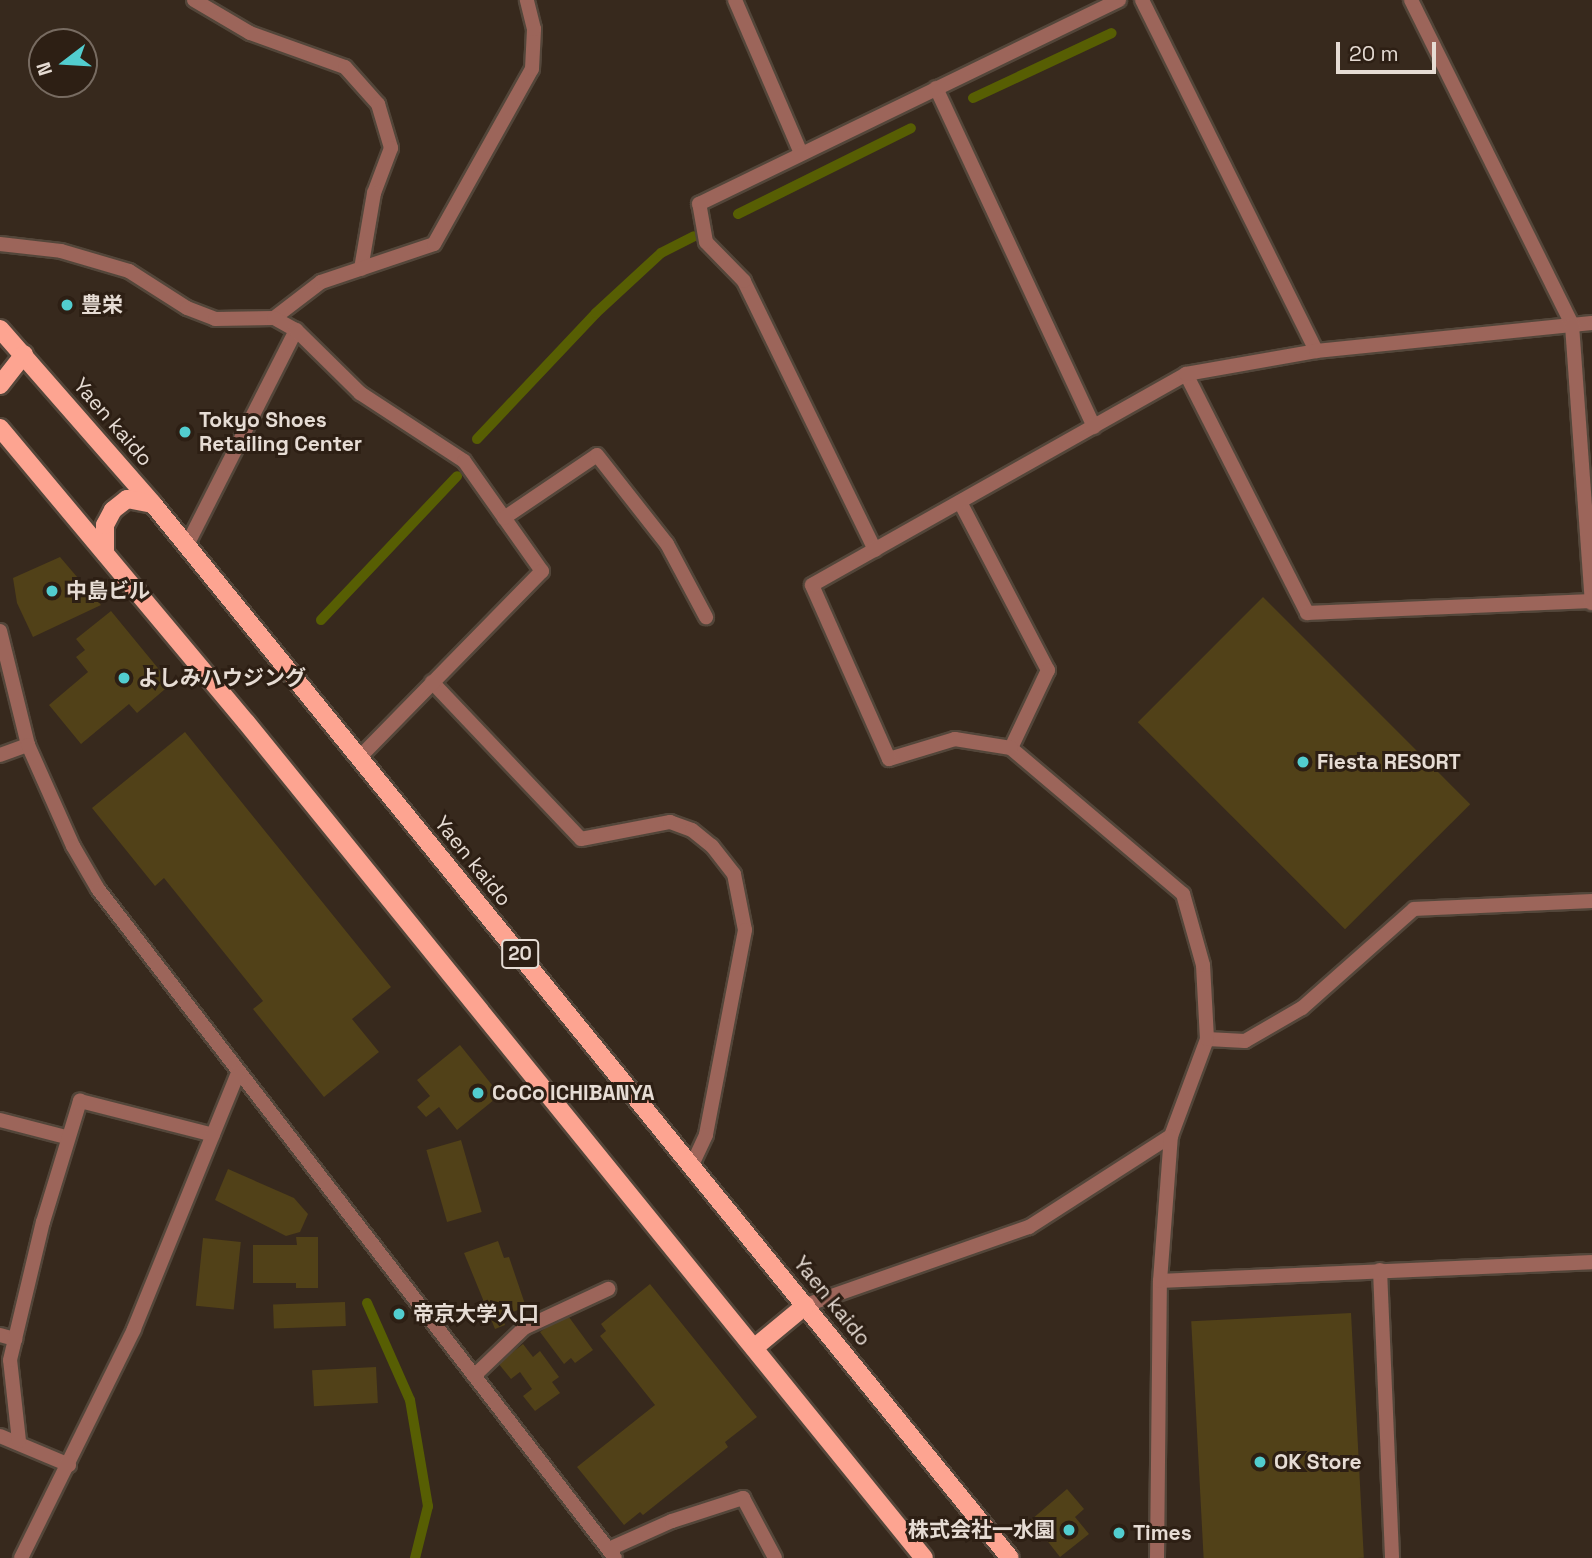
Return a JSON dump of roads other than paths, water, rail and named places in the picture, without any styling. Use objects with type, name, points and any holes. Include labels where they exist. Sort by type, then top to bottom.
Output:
[{"type":"main road","name":"Yaen kaido","points":[[0,329],[187,545],[1010,1558]]},
{"type":"main road","points":[[0,385],[24,354]]},
{"type":"main road","points":[[0,428],[925,1558]]},
{"type":"main road","points":[[105,553],[104,524],[113,510],[127,499],[153,504]]},
{"type":"main road","points":[[754,1348],[806,1305]]},
{"type":"street","points":[[194,0],[250,33],[345,67],[378,104],[391,148],[374,193],[361,269]]},
{"type":"street","points":[[274,318],[321,282],[434,244],[532,69],[534,29],[527,0]]},
{"type":"street","points":[[735,0],[801,153]]},
{"type":"street","points":[[875,550],[744,281],[706,242],[699,204],[1119,0]]},
{"type":"street","points":[[1142,0],[1316,351]]},
{"type":"street","points":[[1186,373],[1307,613],[1592,602],[1572,325],[1411,0]]},
{"type":"street","points":[[936,88],[1094,427]]},
{"type":"street","points":[[0,244],[61,251],[128,271],[187,308],[215,319],[274,318],[296,330],[360,393],[464,461],[542,571],[359,757]]},
{"type":"street","points":[[1157,1558],[1160,1280],[1171,1136],[1207,1039],[1203,965],[1183,894],[1011,748],[955,739],[888,759],[812,585],[1186,373],[1316,351],[1592,323]]},
{"type":"street","points":[[187,545],[296,330]]},
{"type":"street","points":[[504,518],[597,455],[667,544],[706,617]]},
{"type":"street","points":[[960,502],[1048,670],[1011,748]]},
{"type":"street","points":[[0,631],[3,654],[28,744],[73,846],[98,889],[612,1554],[672,1521],[743,1498],[775,1558]]},
{"type":"street","points":[[432,682],[581,839],[670,822],[702,838],[734,874],[743,918],[743,942],[706,1135],[692,1165]]},
{"type":"street","points":[[0,755],[28,744]]},
{"type":"street","points":[[1207,1039],[1245,1041],[1302,1008],[1413,909],[1592,901]]},
{"type":"street","points":[[20,1558],[69,1465],[134,1329],[238,1073]]},
{"type":"street","points":[[19,1441],[9,1373],[15,1339],[66,1137],[80,1101],[213,1135]]},
{"type":"street","points":[[0,1119],[66,1137]]},
{"type":"street","points":[[806,1305],[1029,1227],[1171,1136]]},
{"type":"street","points":[[1160,1280],[1592,1262]]},
{"type":"street","points":[[1380,1270],[1392,1558]]},
{"type":"street","points":[[474,1376],[524,1328],[608,1289]]},
{"type":"street","points":[[0,1335],[15,1339]]},
{"type":"street","points":[[0,1436],[19,1441],[69,1465]]},
{"type":"waterway","points":[[973,98],[1112,33]]},
{"type":"waterway","points":[[738,214],[911,128]]},
{"type":"waterway","points":[[477,439],[596,313],[661,253],[694,236]]},
{"type":"waterway","points":[[321,620],[457,476]]},
{"type":"waterway","points":[[367,1303],[410,1400],[428,1506],[415,1558]]},
{"type":"place","name":"豊栄","points":[[67,305]]},
{"type":"place","name":"Tokyo Shoes Retailing Center","points":[[185,432]]},
{"type":"place","name":"中島ビル","points":[[52,591]]},
{"type":"place","name":"よしみハウジング","points":[[124,678]]},
{"type":"place","name":"Fiesta RESORT","points":[[1303,762]]},
{"type":"place","name":"CoCo ICHIBANYA","points":[[478,1093]]},
{"type":"place","name":"帝京大学入口","points":[[399,1314]]},
{"type":"place","name":"OK Store","points":[[1260,1462]]},
{"type":"place","name":"株式会社一水園","points":[[1069,1530]]},
{"type":"place","name":"Times","points":[[1119,1533]]}]
